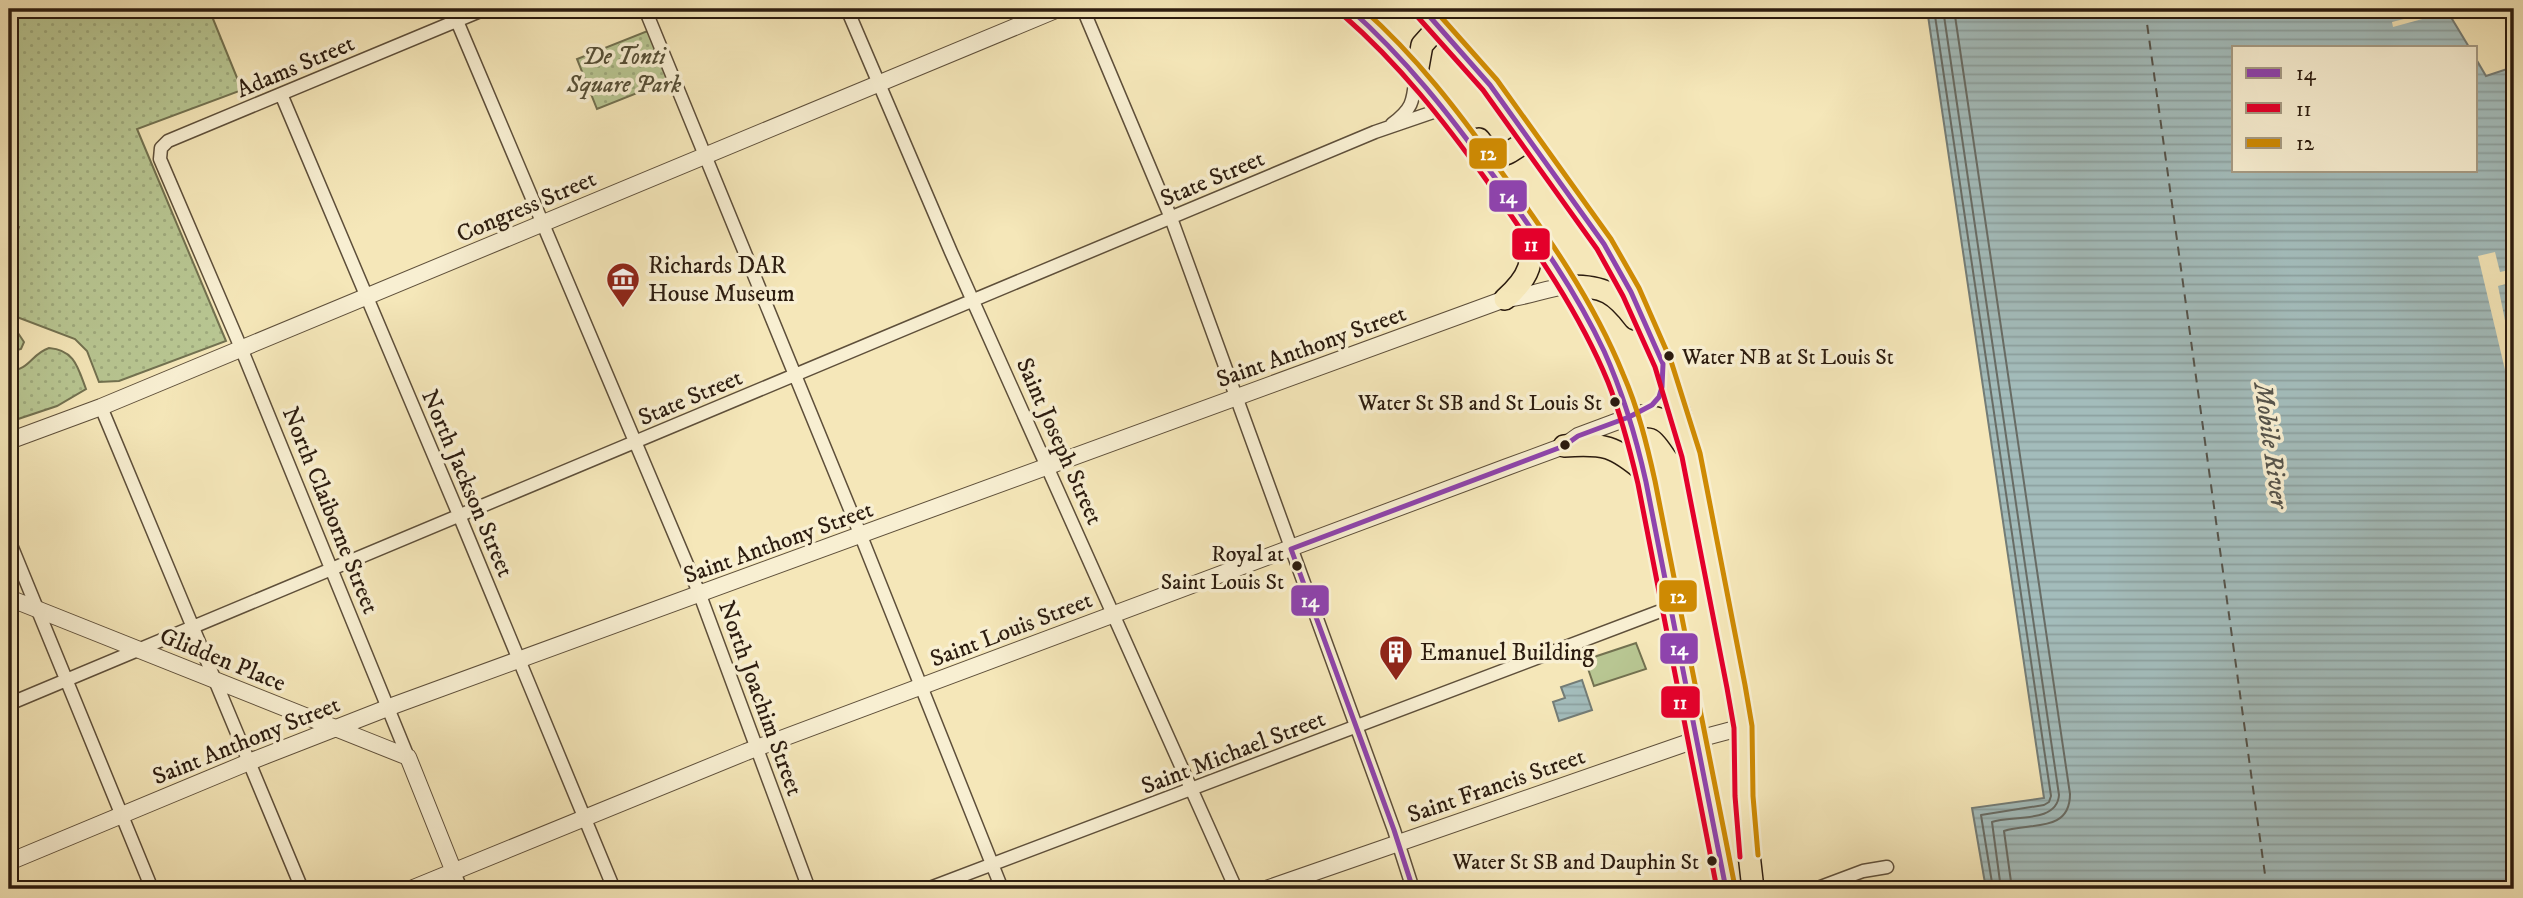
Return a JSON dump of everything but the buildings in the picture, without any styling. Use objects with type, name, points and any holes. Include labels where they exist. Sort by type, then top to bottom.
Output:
[{"type":"highway","points":[[1350,9],[1417,73],[1445,108],[1570,286],[1617,380],[1645,472],[1726,889]]},
{"type":"highway","points":[[1423,9],[1490,85],[1604,244],[1663,364],[1691,455],[1724,614],[1743,727],[1746,828],[1753,889]]},
{"type":"highway","points":[[1417,73],[1422,45],[1440,26]]},
{"type":"highway","points":[[1445,108],[1465,120],[1493,156],[1504,155],[1529,140]]},
{"type":"highway","points":[[1506,299],[1527,275],[1531,261],[1532,229]]},
{"type":"highway","points":[[1570,286],[1595,287],[1614,296],[1654,342]]},
{"type":"highway","points":[[1629,417],[1652,405],[1659,397],[1663,364]]},
{"type":"highway","points":[[1629,417],[1656,416],[1668,423],[1691,455]]},
{"type":"highway","points":[[1564,446],[1606,446],[1623,454],[1645,472]]},
{"type":"street","name":"Adams Street","points":[[161,148],[168,141],[485,9]]},
{"type":"street","points":[[645,9],[1002,889]]},
{"type":"street","name":"Saint Joseph Street","points":[[847,9],[951,252],[975,300],[1236,889]]},
{"type":"street","name":"Congress Street","points":[[9,440],[101,407],[1058,9]]},
{"type":"street","points":[[1083,9],[1171,218],[1399,842],[1413,889]]},
{"type":"street","name":"North Joachim Street","points":[[457,21],[700,595],[809,889]]},
{"type":"street","name":"State Street","points":[[1386,128],[1409,110],[1413,102],[1417,73]]},
{"type":"street","name":"North Jackson Street","points":[[281,94],[614,889]]},
{"type":"street","name":"State Street","points":[[9,704],[1386,128],[1399,126],[1445,108]]},
{"type":"street","name":"North Claiborne Street","points":[[161,148],[160,159],[241,348],[461,889]]},
{"type":"street","name":"Saint Anthony Street","points":[[9,862],[249,762],[388,708],[1506,299],[1527,297],[1553,287],[1570,286]]},
{"type":"street","points":[[101,407],[302,889]]},
{"type":"street","name":"Saint Louis Street","points":[[411,889],[757,748],[1564,446],[1578,436],[1629,417]]},
{"type":"street","points":[[9,540],[152,889]]},
{"type":"street","name":"Glidden Place","points":[[9,598],[408,757]]},
{"type":"street","name":"Saint Michael Street","points":[[927,889],[1671,607]]},
{"type":"street","name":"Saint Francis Street","points":[[1266,889],[1698,739],[1743,727]]},
{"type":"street","points":[[1815,889],[1863,871],[1888,867]]},
{"type":"green space","points":[[9,9],[209,9],[242,90],[137,129],[226,341],[119,381],[99,382],[87,351],[75,339],[9,314],[9,252],[19,227],[12,223],[9,203]]},
{"type":"green space","name":"De Tonti Square Park","points":[[650,30],[670,80],[597,109],[577,59]]},
{"type":"green space","points":[[9,329],[18,333],[24,342],[21,349],[9,349]]},
{"type":"green space","points":[[49,348],[58,349],[70,356],[78,367],[86,389],[57,406],[9,422],[9,371],[22,368]]},
{"type":"green space","points":[[1636,643],[1646,669],[1594,686],[1585,660]]},
{"type":"water","name":"Mobile River","points":[[1927,9],[2446,9],[2468,46],[2232,46],[2232,172],[2478,172],[2478,62],[2486,76],[2507,69],[2514,112],[2514,889],[1986,889],[1972,808],[2044,798]]},
{"type":"water","points":[[1582,680],[1592,710],[1559,721],[1553,702],[1565,698],[1561,687]]},
{"type":"pier","points":[[2443,9],[2448,12],[2393,27],[2392,22]]},
{"type":"pier","points":[[2495,252],[2500,272],[2514,269],[2514,282],[2498,286],[2509,340],[2514,339],[2514,372],[2506,374],[2478,256]]},
{"type":"ferry route","points":[[2145,9],[2267,889]]},
{"type":"transit line","name":"14","points":[[1350,9],[1408,67],[1477,153],[1566,282],[1611,367],[1628,415],[1646,482],[1726,889]]},
{"type":"transit line","name":"12","points":[[1363,9],[1436,85],[1518,194],[1583,294],[1623,374],[1638,413],[1655,481],[1735,887]]},
{"type":"transit line","name":"14","points":[[1413,889],[1291,549],[1564,446],[1578,436],[1629,417],[1652,405],[1659,397],[1663,364],[1631,292],[1604,244],[1490,85],[1423,9]]},
{"type":"transit line","name":"12","points":[[1434,9],[1497,80],[1611,239],[1639,288],[1671,361],[1700,453],[1745,685],[1752,726],[1753,796],[1758,855]]},
{"type":"transit line","name":"11","points":[[1416,15],[1483,90],[1597,249],[1623,296],[1655,367],[1682,457],[1734,728],[1735,796],[1740,857]]},
{"type":"transit line","name":"11","points":[[1344,16],[1384,54],[1420,94],[1487,181],[1568,303],[1608,382],[1638,484],[1717,889]]},
{"type":"place","name":"Richards DAR House Museum","points":[[623,309]]},
{"type":"place","name":"Water NB at St Louis St","points":[[1669,356]]},
{"type":"place","name":"Water St SB and St Louis St","points":[[1615,402]]},
{"type":"place","name":"Royal at Saint Louis St","points":[[1297,566]]},
{"type":"place","name":"Emanuel Building","points":[[1396,682]]},
{"type":"place","name":"Water St SB and Dauphin St","points":[[1712,861]]}]
